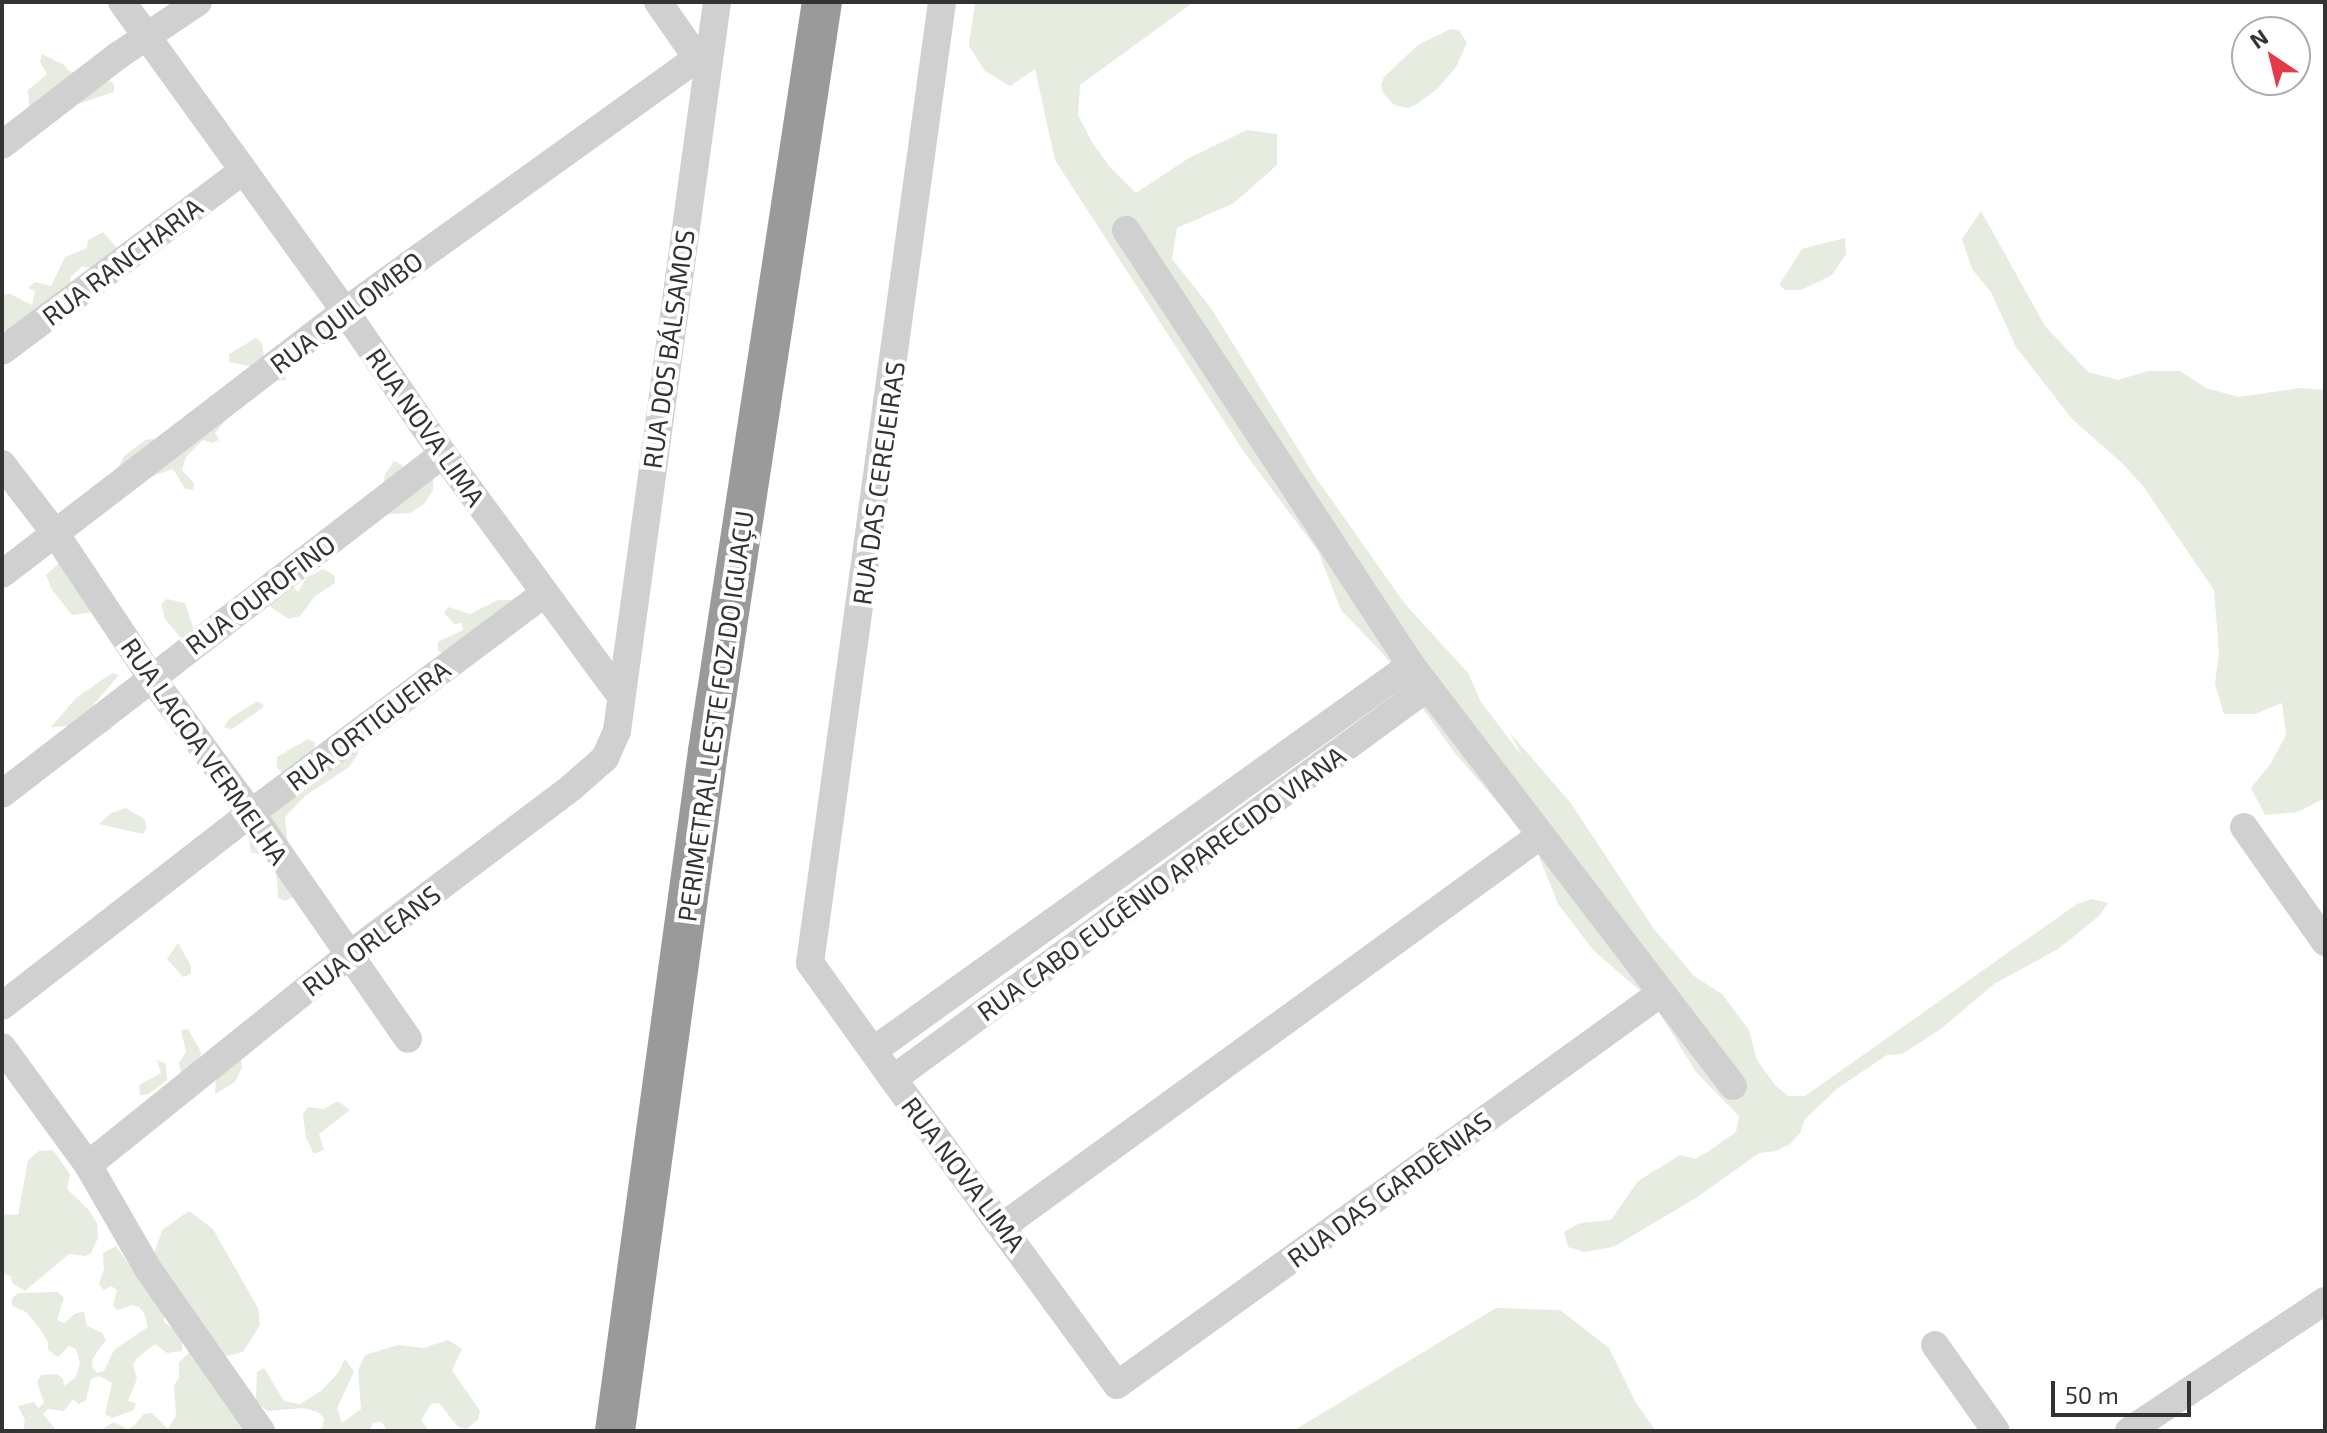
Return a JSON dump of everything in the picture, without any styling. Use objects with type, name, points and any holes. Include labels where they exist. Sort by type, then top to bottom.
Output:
[{"type":"highway","name":"PERIMETRAL LESTE FOZ DO IGUAÇU","points":[[615,1431],[708,751],[822,2]]},
{"type":"street","name":"RUA NOVA LIMA","points":[[122,2],[241,172],[345,311],[443,454],[620,695]]},
{"type":"street","points":[[2,145],[146,36],[198,2]]},
{"type":"street","points":[[658,2],[703,61]]},
{"type":"street","name":"RUA DOS BÁLSAMOS","points":[[620,695],[703,61],[717,2]]},
{"type":"street","name":"RUA DAS CEREJEIRAS","points":[[810,963],[942,2]]},
{"type":"street","name":"RUA QUILOMBO","points":[[2,574],[345,311],[703,61]]},
{"type":"street","name":"RUA RANCHARIA","points":[[2,351],[241,172]]},
{"type":"street","points":[[1126,230],[1420,676],[1733,1086]]},
{"type":"street","name":"RUA OUROFINO","points":[[2,794],[443,454]]},
{"type":"street","name":"RUA LAGOA VERMELHA","points":[[2,464],[55,533],[151,677],[251,813],[408,1039]]},
{"type":"street","name":"RUA ORTIGUEIRA","points":[[2,1006],[251,813],[545,593]]},
{"type":"street","name":"RUA CABO EUGÊNIO APARECIDO VIANA","points":[[874,1050],[1420,676]]},
{"type":"street","name":"RUA CABO EUGÊNIO APARECIDO VIANA","points":[[893,1079],[1420,676]]},
{"type":"street","name":"RUA ORLEANS","points":[[88,1165],[348,956],[562,795],[605,758],[617,731],[620,695]]},
{"type":"street","points":[[2244,827],[2325,942]]},
{"type":"street","points":[[1003,1226],[1541,835]]},
{"type":"street","name":"RUA NOVA LIMA","points":[[810,963],[1117,1385]]},
{"type":"street","name":"RUA DAS GARDÊNIAS","points":[[1117,1385],[1661,993]]},
{"type":"street","points":[[2,1047],[88,1165],[148,1269],[261,1431]]},
{"type":"street","points":[[2129,1431],[2325,1301]]},
{"type":"street","points":[[1935,1345],[1996,1431]]},
{"type":"shaded area","points":[[975,2],[1194,2],[1080,85],[1078,115],[1092,142],[1109,166],[1136,193],[1189,158],[1247,130],[1277,134],[1277,165],[1234,203],[1177,228],[1172,259],[1211,308],[1314,475],[1405,604],[1468,673],[1481,702],[1522,756],[1510,733],[1570,802],[1654,929],[1694,976],[1722,994],[1749,1030],[1757,1060],[1775,1085],[1788,1096],[1805,1096],[2077,904],[2092,899],[2108,903],[2099,916],[2058,949],[1994,984],[1941,1029],[1902,1054],[1887,1055],[1838,1088],[1805,1119],[1800,1133],[1790,1144],[1776,1151],[1759,1153],[1696,1198],[1613,1247],[1584,1252],[1568,1247],[1564,1232],[1580,1223],[1611,1220],[1638,1181],[1680,1155],[1695,1159],[1709,1151],[1736,1132],[1739,1116],[1696,1072],[1652,1001],[1594,951],[1558,904],[1535,846],[1455,753],[1383,654],[1341,610],[1318,551],[1244,452],[1055,160],[1035,69],[1010,86],[985,71],[969,46]]},
{"type":"shaded area","points":[[1451,29],[1459,30],[1467,43],[1456,67],[1438,88],[1417,104],[1409,108],[1394,105],[1383,93],[1381,85],[1384,77],[1418,45]]},
{"type":"shaded area","points":[[42,54],[64,65],[69,71],[106,79],[114,84],[114,92],[75,105],[37,108],[29,105],[28,90],[47,74],[40,62]]},
{"type":"shaded area","points":[[1981,211],[2045,326],[2088,372],[2118,380],[2148,371],[2180,371],[2206,388],[2238,397],[2301,388],[2325,390],[2325,798],[2298,812],[2265,815],[2251,788],[2271,763],[2286,735],[2282,703],[2255,714],[2224,714],[2215,684],[2219,652],[2214,590],[2143,486],[2072,419],[2016,347],[1991,292],[1972,269],[1962,239]]},
{"type":"shaded area","points":[[103,232],[119,250],[97,269],[82,266],[71,277],[69,285],[6,332],[2,328],[2,295],[10,294],[32,305],[35,291],[28,288],[35,282],[51,286],[65,257],[87,248],[88,240]]},
{"type":"shaded area","points":[[1845,238],[1846,254],[1832,275],[1801,290],[1785,290],[1779,285],[1802,249]]},
{"type":"shaded area","points":[[256,338],[262,343],[264,358],[284,367],[286,380],[270,381],[249,366],[229,362],[229,354]]},
{"type":"shaded area","points":[[239,404],[215,433],[219,440],[212,443],[203,440],[186,457],[182,470],[194,483],[193,490],[185,489],[173,469],[134,482],[117,470],[124,456],[145,440],[153,439],[157,445]]},
{"type":"shaded area","points":[[394,461],[402,465],[404,472],[433,475],[433,490],[424,504],[410,513],[379,515],[385,474]]},
{"type":"shaded area","points":[[58,564],[71,573],[94,612],[72,615],[52,590],[46,575]]},
{"type":"shaded area","points":[[323,569],[334,575],[335,583],[315,596],[300,616],[289,619],[265,603],[290,584],[298,592],[307,577]]},
{"type":"shaded area","points":[[167,599],[185,603],[195,633],[180,637],[165,619],[161,604]]},
{"type":"shaded area","points":[[498,600],[514,600],[444,655],[438,650],[438,642],[463,630],[462,623],[454,624],[444,613],[448,607],[470,614]]},
{"type":"shaded area","points":[[112,673],[119,675],[93,705],[112,724],[111,729],[91,741],[68,726],[51,727],[76,698]]},
{"type":"shaded area","points":[[258,701],[264,706],[261,709],[232,729],[224,727],[230,718]]},
{"type":"shaded area","points":[[308,739],[316,743],[313,750],[283,773],[277,768],[277,757]]},
{"type":"shaded area","points":[[358,747],[358,754],[349,767],[305,796],[285,817],[293,897],[285,901],[278,898],[276,865],[265,854],[251,853],[249,838],[257,825]]},
{"type":"shaded area","points":[[126,808],[144,819],[147,827],[143,834],[99,824],[111,813]]},
{"type":"shaded area","points":[[178,943],[191,966],[191,974],[183,977],[167,959]]},
{"type":"shaded area","points":[[188,1029],[201,1052],[199,1060],[181,1073],[179,1063],[186,1052],[181,1030]]},
{"type":"shaded area","points":[[235,1055],[241,1060],[242,1068],[235,1082],[215,1094],[216,1077]]},
{"type":"shaded area","points":[[157,1060],[166,1064],[167,1080],[149,1094],[140,1095],[139,1085],[161,1073]]},
{"type":"shaded area","points":[[338,1101],[350,1110],[319,1134],[324,1150],[314,1154],[306,1138],[303,1114],[308,1107],[324,1109]]},
{"type":"shaded area","points":[[53,1150],[70,1174],[67,1189],[89,1210],[97,1223],[98,1238],[91,1253],[85,1256],[69,1254],[25,1291],[12,1283],[11,1276],[2,1273],[2,1214],[18,1215],[28,1160],[39,1151]]},
{"type":"shaded area","points":[[189,1211],[213,1229],[258,1308],[260,1325],[243,1352],[227,1356],[212,1352],[154,1255],[162,1230]]},
{"type":"shaded area","points":[[116,1246],[164,1314],[164,1322],[182,1335],[182,1351],[167,1353],[155,1344],[137,1358],[133,1365],[137,1379],[128,1401],[136,1403],[134,1410],[112,1418],[105,1414],[112,1383],[99,1376],[91,1379],[86,1400],[79,1404],[73,1399],[64,1411],[48,1409],[43,1414],[57,1431],[23,1431],[25,1420],[18,1406],[34,1402],[38,1408],[44,1403],[37,1382],[41,1375],[57,1374],[63,1379],[64,1386],[76,1377],[80,1363],[76,1349],[69,1346],[58,1357],[48,1350],[48,1342],[40,1329],[26,1312],[12,1306],[12,1298],[18,1293],[58,1292],[64,1298],[57,1320],[64,1323],[76,1313],[84,1312],[87,1326],[102,1333],[106,1340],[93,1358],[92,1366],[97,1373],[104,1371],[114,1350],[148,1327],[139,1307],[132,1305],[118,1310],[113,1306],[117,1290],[111,1286],[104,1290],[99,1284],[104,1269],[103,1253]]},
{"type":"shaded area","points":[[1496,1308],[1560,1310],[1609,1348],[1636,1403],[1656,1431],[1293,1431]]},
{"type":"shaded area","points":[[448,1340],[462,1349],[452,1370],[480,1411],[478,1420],[466,1429],[458,1427],[439,1403],[431,1404],[421,1420],[429,1431],[387,1431],[382,1422],[373,1423],[369,1431],[318,1431],[323,1426],[324,1418],[318,1412],[303,1408],[267,1411],[256,1401],[257,1372],[264,1368],[284,1401],[300,1404],[321,1391],[338,1373],[345,1359],[354,1372],[337,1408],[342,1423],[361,1409],[358,1370],[365,1355],[398,1345],[423,1348]]},
{"type":"shaded area","points":[[191,1351],[246,1431],[99,1431],[114,1422],[127,1429],[144,1414],[152,1413],[168,1429],[176,1416],[174,1385],[179,1378],[179,1362]]}]
